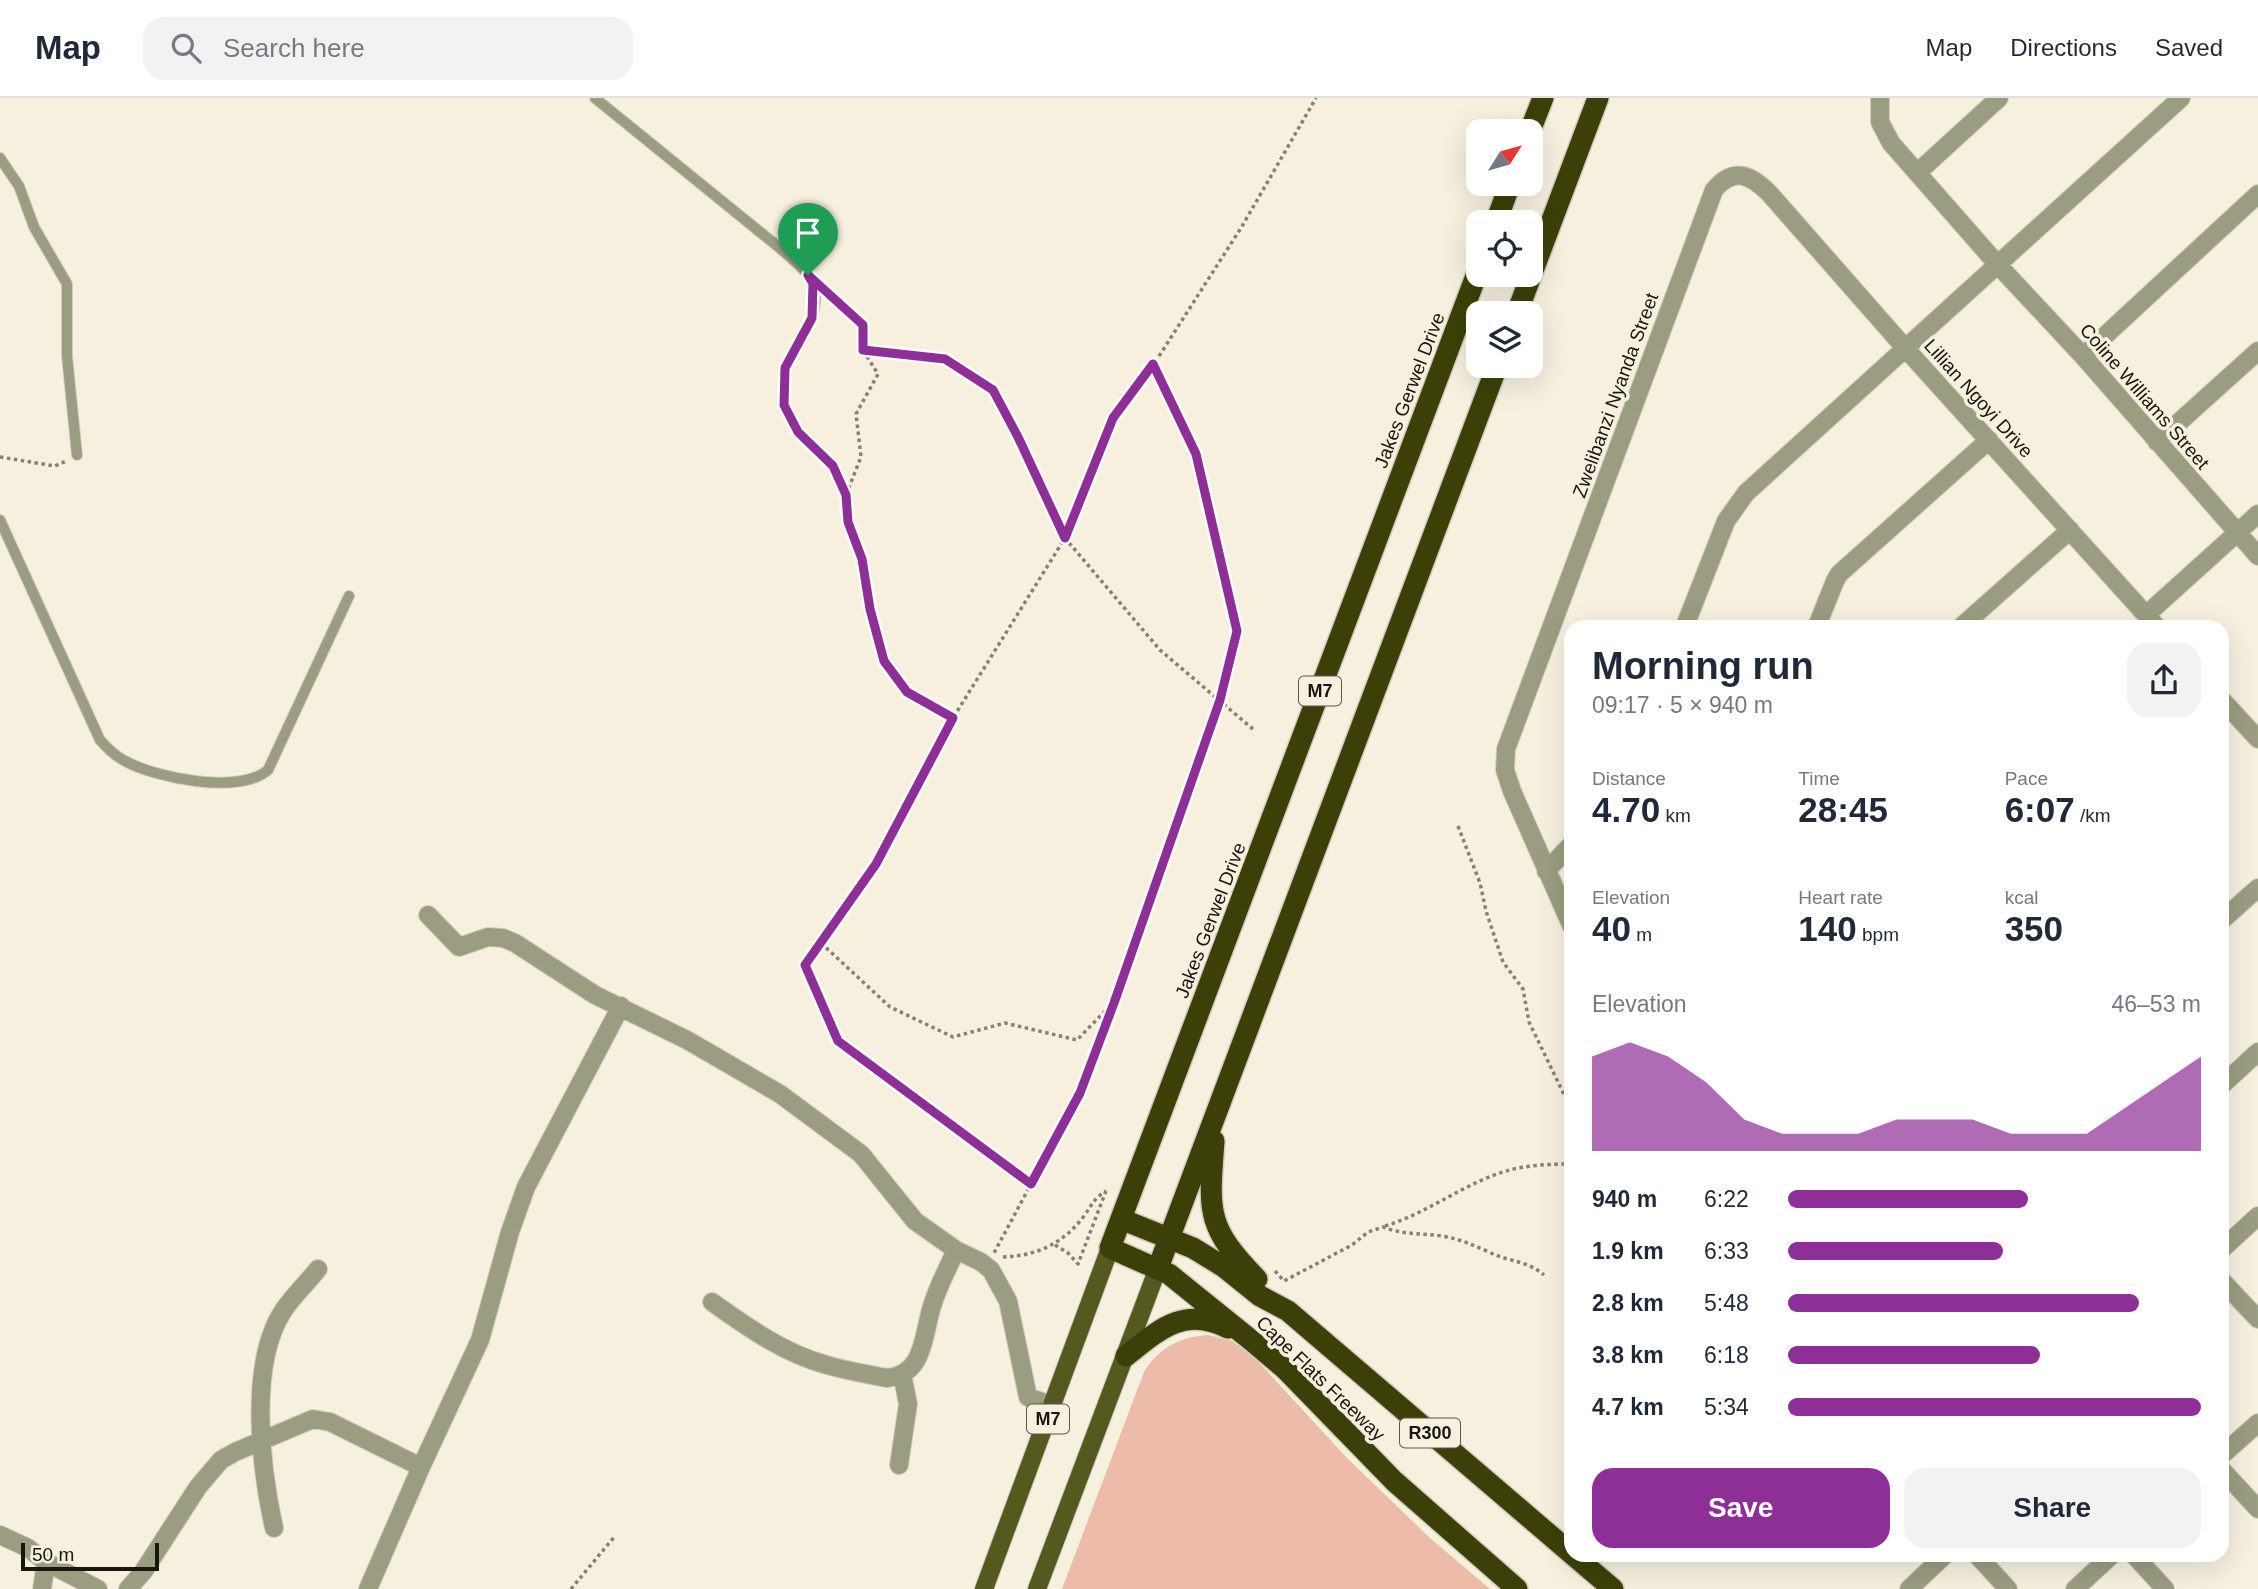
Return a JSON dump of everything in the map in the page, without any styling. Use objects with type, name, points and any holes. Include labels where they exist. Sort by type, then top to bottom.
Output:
[{"type":"highway","points":[[1535,119],[1543,98]]},
{"type":"highway","points":[[1522,301],[1598,98]]},
{"type":"highway","name":"Jakes Gerwel Drive","points":[[1110,1248],[1472,287]]},
{"type":"highway","name":"M7","points":[[1158,1268],[1492,378]]},
{"type":"highway","points":[[1213,1121],[1210,1190],[1215,1223],[1237,1258],[1289,1311]]},
{"type":"highway","name":"Cape Flats Freeway","points":[[1121,1219],[1209,1257],[1259,1296],[1289,1311],[1564,1547]]},
{"type":"highway","name":"Cape Flats Freeway","points":[[1110,1248],[1158,1268],[1252,1341],[1285,1369],[1394,1481],[1517,1589]]},
{"type":"highway","points":[[1126,1356],[1163,1328],[1181,1320],[1209,1321],[1252,1341]]},
{"type":"highway","name":"Cape Flats Freeway","points":[[1581,1562],[1613,1589]]},
{"type":"main road","name":"Jakes Gerwel Drive","points":[[984,1589],[1110,1248]]},
{"type":"main road","name":"M7","points":[[1037,1589],[1158,1268]]},
{"type":"street","name":"Coline Williams Street","points":[[1880,98],[1880,122],[1884,133],[1917,173],[2083,356],[2258,556]]},
{"type":"street","points":[[1917,173],[1999,98]]},
{"type":"street","name":"Lillian Ngoyi Drive","points":[[2147,620],[2070,530],[1906,349],[2181,98]]},
{"type":"street","name":"Zwelibanzi Nyanda Street","points":[[1564,910],[1512,791],[1505,770],[1506,749],[1714,190],[1723,180],[1733,176],[1745,176],[1756,181],[1906,349]]},
{"type":"street","points":[[2083,356],[2258,194]]},
{"type":"street","points":[[1687,620],[1734,507],[1906,349]]},
{"type":"street","points":[[2157,442],[2258,351]]},
{"type":"street","points":[[1819,620],[1839,574],[1989,440]]},
{"type":"street","points":[[2151,620],[2258,514]]},
{"type":"street","points":[[1969,620],[2070,530]]},
{"type":"street","points":[[2229,713],[2258,739]]},
{"type":"street","points":[[1546,871],[1564,853]]},
{"type":"street","points":[[2229,914],[2258,888]]},
{"type":"street","points":[[428,915],[459,947],[488,937],[503,938],[516,943],[595,995],[687,1040],[780,1094],[861,1154],[915,1221],[956,1250],[991,1270],[1008,1301],[1028,1397],[1053,1406]]},
{"type":"street","points":[[368,1589],[480,1340],[510,1232],[526,1187],[621,1006]]},
{"type":"street","points":[[2229,1079],[2258,1052]]},
{"type":"street","points":[[2229,1243],[2258,1216]]},
{"type":"street","points":[[712,1302],[788,1350],[825,1365],[887,1378],[902,1374],[921,1354],[931,1308],[956,1250]]},
{"type":"street","points":[[274,1528],[264,1483],[261,1392],[274,1329],[284,1311],[318,1269]]},
{"type":"street","points":[[2229,1288],[2258,1319]]},
{"type":"street","points":[[899,1465],[908,1404],[902,1374]]},
{"type":"street","points":[[128,1589],[143,1572],[210,1471],[235,1451],[313,1419],[323,1420],[421,1467]]},
{"type":"street","points":[[2229,1449],[2258,1423]]},
{"type":"street","points":[[2229,1478],[2258,1509]]},
{"type":"street","points":[[0,1535],[28,1548],[46,1562],[98,1589]]},
{"type":"street","points":[[43,1589],[46,1562]]},
{"type":"street","points":[[1909,1589],[1938,1562]]},
{"type":"street","points":[[1983,1562],[2008,1589]]},
{"type":"street","points":[[2075,1589],[2104,1562]]},
{"type":"street","points":[[2140,1562],[2165,1589]]},
{"type":"lane","points":[[595,98],[781,249],[808,275],[813,283],[812,318],[785,368]]},
{"type":"lane","points":[[0,158],[19,186],[34,228],[66,284],[67,356],[77,455]]},
{"type":"lane","points":[[0,520],[100,740],[126,762],[165,777],[222,783],[258,777],[268,770],[349,596]]},
{"type":"path","points":[[1031,1184],[838,1041],[805,965],[876,864],[953,718],[1065,538],[1113,418],[1153,364],[1241,228],[1316,98]]},
{"type":"path","points":[[808,275],[863,325],[863,350],[877,374],[856,414],[861,457],[846,495]]},
{"type":"path","points":[[863,350],[945,359],[993,390],[1065,538],[1160,650],[1254,730]]},
{"type":"path","points":[[1055,1245],[1068,1253],[1078,1264],[1106,1191],[1095,1197],[1086,1213],[1055,1245],[1015,1256],[992,1257],[1080,1093],[1220,700],[1237,631],[1196,454],[1153,364]]},
{"type":"path","points":[[785,368],[784,405],[798,432],[833,466],[846,495],[848,522],[862,559],[870,609],[884,661],[907,692],[953,718]]},
{"type":"path","points":[[0,457],[55,466],[77,455]]},
{"type":"path","points":[[1458,826],[1480,883],[1503,962],[1523,989],[1529,1022],[1564,1094]]},
{"type":"path","points":[[821,943],[890,1007],[953,1037],[1005,1023],[1077,1040],[1114,1003]]},
{"type":"path","points":[[1275,1271],[1284,1281],[1352,1245],[1368,1232],[1428,1209],[1472,1185],[1508,1170],[1564,1165]]},
{"type":"path","points":[[1383,1227],[1400,1233],[1443,1236],[1467,1241],[1488,1252],[1526,1263],[1544,1275]]},
{"type":"path","points":[[571,1589],[615,1536]]},
{"type":"shaded area","points":[[1208,1335],[1232,1341],[1252,1355],[1347,1458],[1430,1538],[1490,1589],[1062,1589],[1144,1372],[1156,1356],[1171,1345],[1188,1338]]},
{"type":"route","points":[[808,275],[863,325],[863,350],[945,359],[993,390],[1065,538],[1113,418],[1153,364],[1196,454],[1237,631],[1220,700],[1114,1003],[1080,1093],[1031,1184],[838,1041],[805,965],[876,864],[953,718],[907,692],[884,661],[870,609],[862,559],[848,522],[846,495],[833,466],[798,432],[784,405],[785,368],[812,318],[813,283],[808,275]]}]
